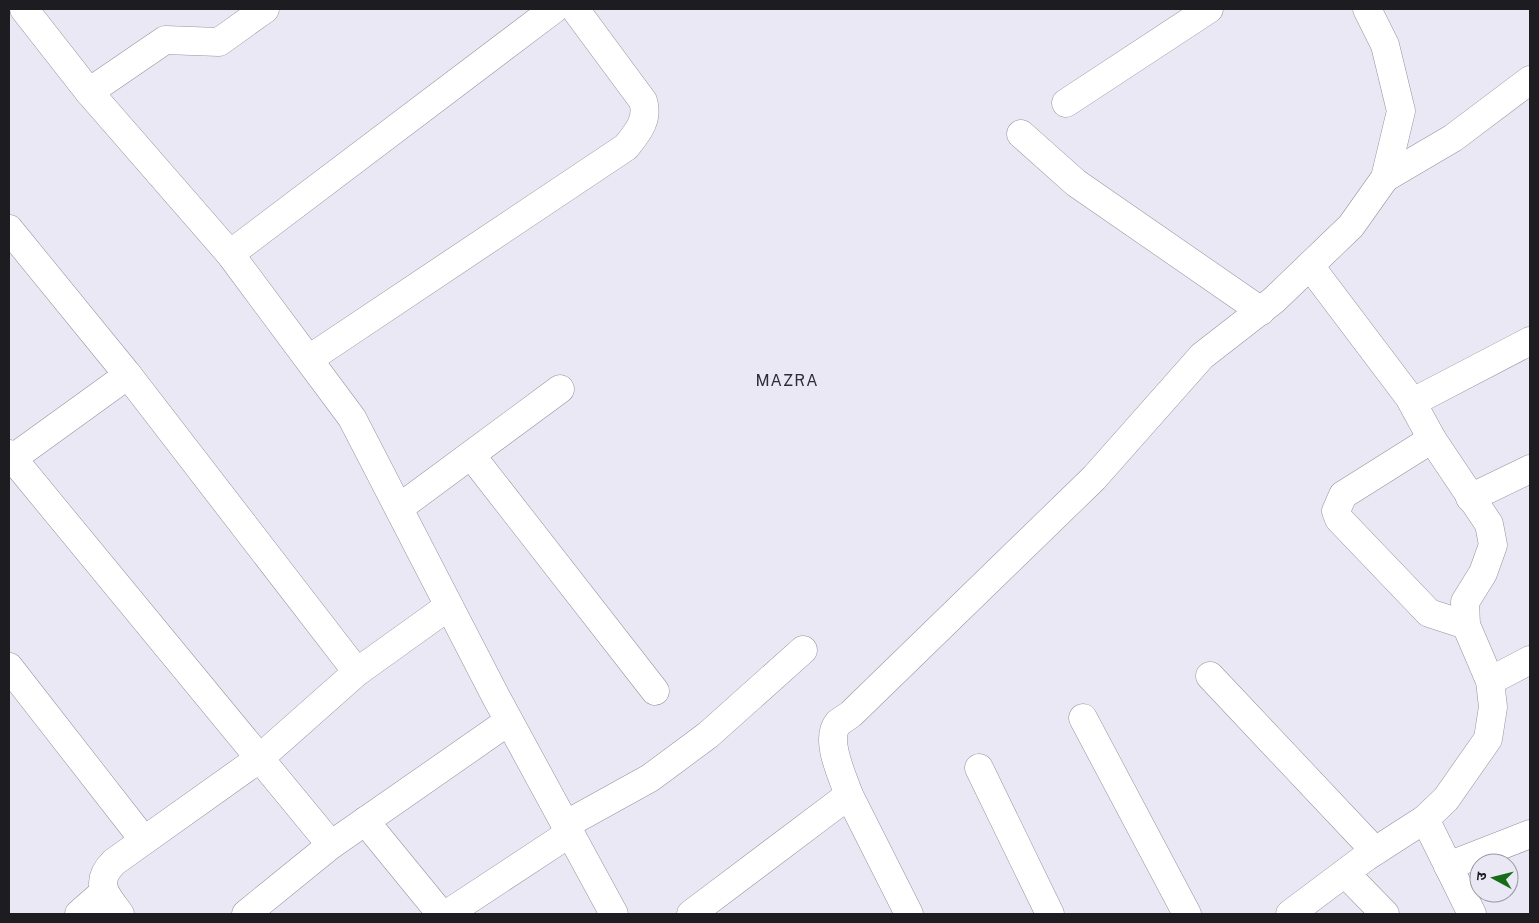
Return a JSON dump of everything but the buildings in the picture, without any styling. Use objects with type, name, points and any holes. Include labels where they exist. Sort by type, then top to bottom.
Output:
[{"type":"street","points":[[24,9],[89,92],[230,254],[352,418],[509,721],[614,914]]},
{"type":"street","points":[[89,92],[165,40],[219,42],[265,9]]},
{"type":"street","points":[[230,254],[554,9]]},
{"type":"street","points":[[309,359],[626,147],[641,128],[646,110],[643,101],[575,9]]},
{"type":"street","points":[[1066,103],[1209,9]]},
{"type":"street","points":[[909,914],[849,795],[834,751],[833,735],[838,724],[851,714],[1094,478],[1202,356],[1261,311],[1351,226],[1385,178],[1401,111],[1385,45],[1366,9]]},
{"type":"street","points":[[1385,178],[1453,138],[1530,80]]},
{"type":"street","points":[[1022,134],[1076,183],[1261,311]]},
{"type":"street","points":[[9,229],[128,375],[358,672]]},
{"type":"street","points":[[1290,914],[1375,851],[1425,819],[1446,799],[1488,739],[1493,707],[1490,681],[1466,625],[1465,602],[1483,573],[1493,545],[1489,524],[1432,439],[1413,402],[1310,266]]},
{"type":"street","points":[[1413,402],[1530,341]]},
{"type":"street","points":[[128,375],[10,458],[331,845]]},
{"type":"street","points":[[399,508],[560,389]]},
{"type":"street","points":[[1432,439],[1343,496],[1336,511],[1339,519],[1429,612],[1466,625]]},
{"type":"street","points":[[471,455],[655,691]]},
{"type":"street","points":[[1470,498],[1530,469]]},
{"type":"street","points":[[120,914],[104,892],[102,884],[107,869],[143,839],[260,758],[358,672],[450,606]]},
{"type":"street","points":[[447,914],[568,829],[650,778],[708,735],[803,650]]},
{"type":"street","points":[[1490,681],[1530,660]]},
{"type":"street","points":[[9,667],[143,839]]},
{"type":"street","points":[[1210,676],[1375,851]]},
{"type":"street","points":[[1083,718],[1187,914]]},
{"type":"street","points":[[246,914],[331,845],[509,721]]},
{"type":"street","points":[[979,768],[1050,914]]},
{"type":"street","points":[[692,914],[849,795]]},
{"type":"street","points":[[1425,819],[1472,914]]},
{"type":"street","points":[[365,821],[441,914]]},
{"type":"street","points":[[1448,866],[1530,834]]},
{"type":"street","points":[[1345,873],[1385,914]]},
{"type":"street","points":[[79,914],[104,892]]},
{"type":"district","name":"MAZRA","points":[[787,380]]}]
